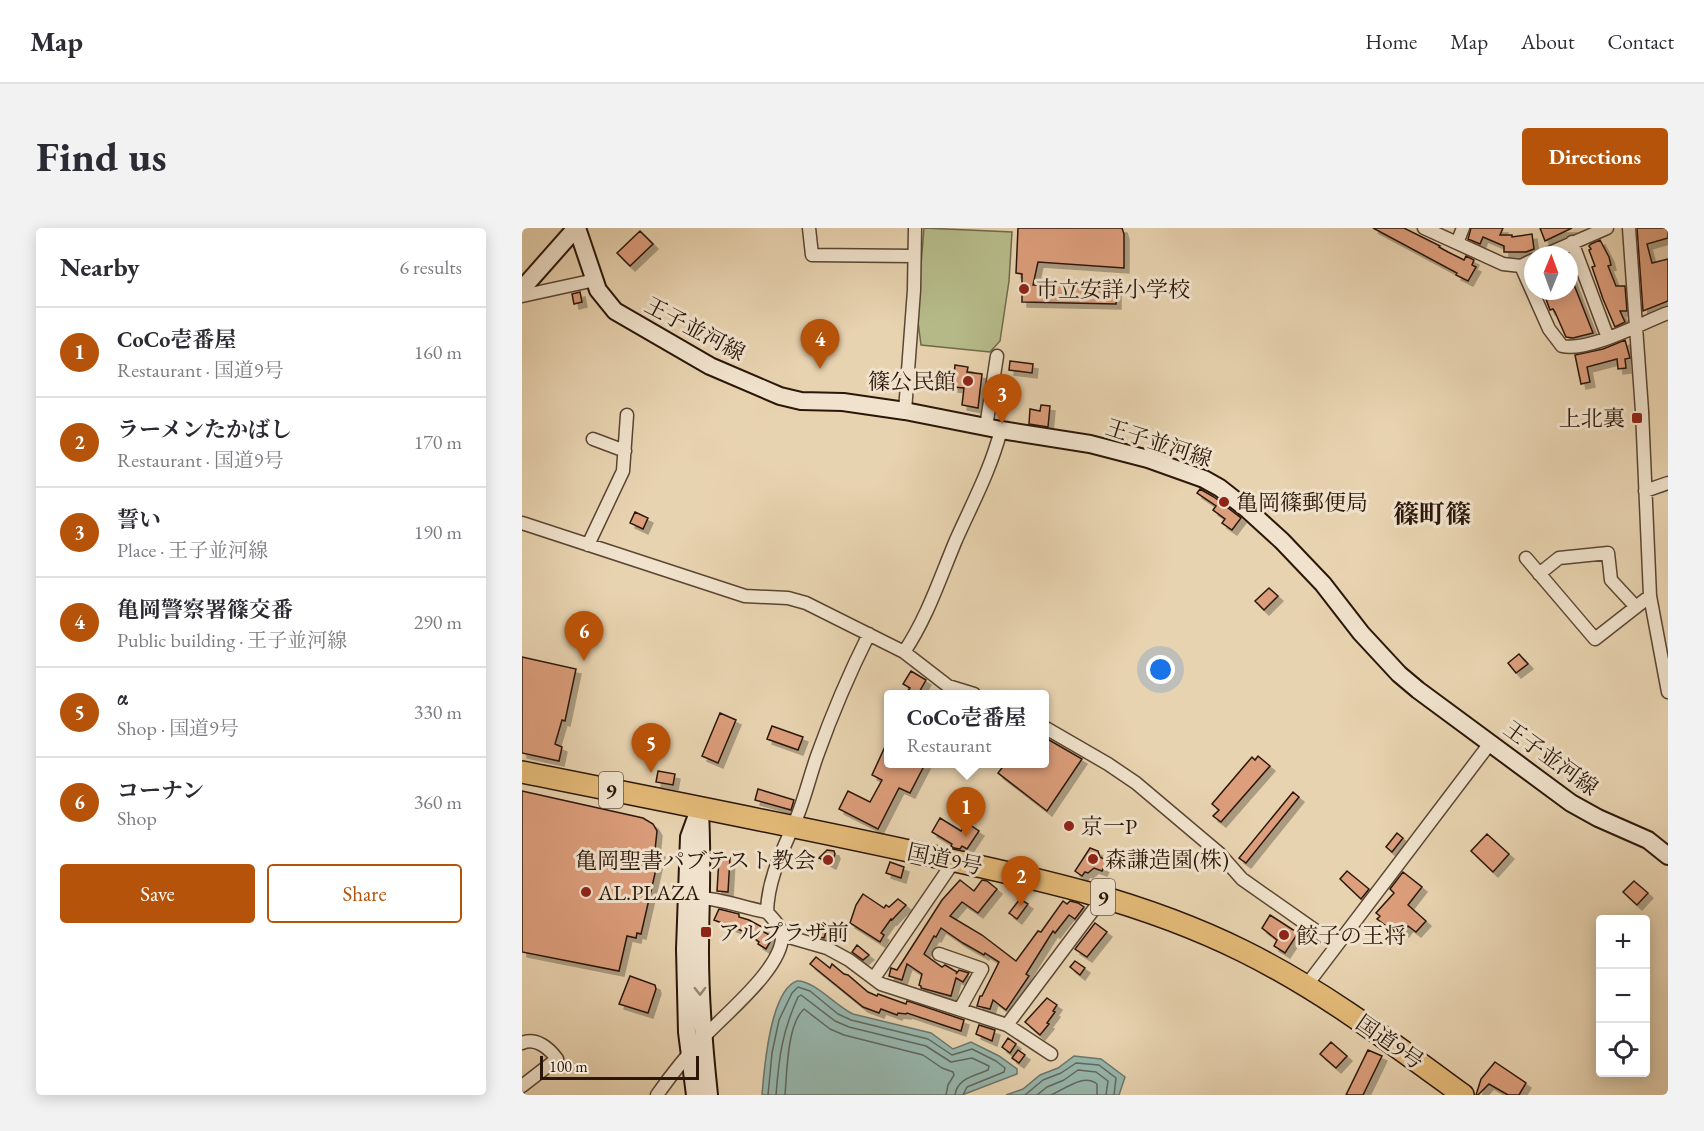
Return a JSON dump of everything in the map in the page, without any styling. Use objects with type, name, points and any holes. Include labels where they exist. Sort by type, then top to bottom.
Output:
[{"type":"highway","name":"国道9号","points":[[522,772],[1041,879],[1145,910],[1242,951],[1306,987],[1354,1017],[1463,1095]]},
{"type":"main road","name":"王子並河線","points":[[577,228],[602,296],[615,311],[710,366],[770,391],[801,401],[843,402],[905,411],[1090,444],[1148,459],[1204,479],[1220,488],[1282,541],[1323,584],[1361,633],[1400,674],[1571,803],[1598,818],[1648,840],[1668,856]]},
{"type":"main road","points":[[522,289],[577,228]]},
{"type":"main road","points":[[700,807],[703,1038],[709,1095]]},
{"type":"main road","points":[[695,1095],[689,1055],[685,949],[689,837],[700,807]]},
{"type":"street","points":[[809,228],[812,255],[914,256]]},
{"type":"street","points":[[905,411],[914,290],[915,228]]},
{"type":"street","points":[[1424,228],[1503,264],[1524,265]]},
{"type":"street","points":[[1457,243],[1463,228]]},
{"type":"street","points":[[1564,246],[1607,228]]},
{"type":"street","points":[[1629,228],[1650,596],[1664,636],[1668,692]]},
{"type":"street","points":[[1572,242],[1608,338]]},
{"type":"street","points":[[1521,266],[1549,329],[1562,346],[1569,348],[1608,338],[1668,313]]},
{"type":"street","points":[[522,296],[595,280]]},
{"type":"street","points":[[904,652],[918,633],[994,456],[997,356]]},
{"type":"street","points":[[588,545],[623,471],[627,415]]},
{"type":"street","points":[[593,440],[625,451]]},
{"type":"street","points":[[1645,491],[1668,483]]},
{"type":"street","points":[[522,523],[745,596],[788,598],[806,603],[904,652],[948,686],[961,690]]},
{"type":"street","points":[[1539,574],[1559,558],[1608,553],[1611,580],[1636,607]]},
{"type":"street","points":[[1526,558],[1595,639],[1650,596]]},
{"type":"street","points":[[767,912],[771,879],[843,686],[869,634]]},
{"type":"street","points":[[1049,730],[1136,783],[1219,853],[1242,879],[1336,945]]},
{"type":"street","points":[[1306,987],[1336,945],[1417,843],[1448,796],[1491,742]]},
{"type":"street","points":[[874,978],[954,861]]},
{"type":"street","points":[[657,1095],[703,1038],[750,992],[770,967],[782,935],[779,926],[767,912],[700,897]]},
{"type":"street","points":[[1007,1025],[1103,897]]},
{"type":"street","points":[[782,935],[826,948],[849,960],[881,984],[1007,1025],[1051,1054]]},
{"type":"street","points":[[939,954],[982,969],[960,1009]]},
{"type":"street","points":[[522,1043],[528,1040],[548,1047],[556,1059],[522,1086]]},
{"type":"green space","points":[[924,228],[1012,232],[1009,281],[1000,341],[990,352],[921,345],[917,314]]},
{"type":"water","points":[[797,981],[818,989],[853,1014],[931,1033],[953,1049],[971,1042],[999,1056],[1017,1069],[1017,1074],[962,1095],[762,1095],[767,1050],[775,1014],[780,999],[788,987]]},
{"type":"water","points":[[1074,1056],[1101,1059],[1125,1077],[1119,1095],[1006,1095],[1023,1089],[1040,1075],[1058,1068]]},
{"type":"building","points":[[1018,228],[1122,228],[1124,268],[1038,262],[1033,285],[1116,287],[1116,304],[1022,302],[1022,274],[1016,273]]},
{"type":"building","points":[[1373,228],[1404,228],[1464,260],[1466,256],[1474,260],[1472,265],[1476,267],[1468,281]]},
{"type":"building","points":[[1471,228],[1503,228],[1500,235],[1512,235],[1512,237],[1532,234],[1534,246],[1524,246],[1524,252],[1504,252],[1504,246],[1483,237],[1480,244],[1468,239]]},
{"type":"building","points":[[1540,228],[1572,228],[1545,241]]},
{"type":"building","points":[[1637,228],[1667,228],[1668,232],[1668,238],[1647,244],[1652,263],[1668,259],[1668,301],[1643,311]]},
{"type":"building","points":[[640,231],[653,244],[630,266],[617,253]]},
{"type":"building","points":[[1600,240],[1609,257],[1611,265],[1608,266],[1616,286],[1625,286],[1627,311],[1620,311],[1625,322],[1615,327],[1592,267],[1595,266],[1589,250],[1591,244]]},
{"type":"building","points":[[580,292],[582,302],[574,304],[572,294]]},
{"type":"building","points":[[1578,295],[1593,333],[1573,338],[1566,337],[1555,312],[1553,309],[1550,310],[1546,300],[1578,300]]},
{"type":"building","points":[[1625,340],[1630,358],[1625,359],[1626,368],[1618,369],[1617,359],[1587,367],[1590,382],[1581,384],[1575,355],[1603,349]]},
{"type":"building","points":[[1010,361],[1033,364],[1032,373],[1009,370]]},
{"type":"building","name":"篠公民館","points":[[955,365],[968,367],[967,372],[982,374],[978,408],[962,405],[964,388],[953,387]]},
{"type":"building","points":[[1041,405],[1050,406],[1048,427],[1029,424],[1030,409],[1040,411]]},
{"type":"building","points":[[1200,489],[1241,518],[1232,530],[1222,523],[1225,519],[1213,510],[1216,506],[1197,493]]},
{"type":"building","points":[[635,512],[648,518],[643,529],[630,523]]},
{"type":"building","points":[[1269,588],[1278,596],[1264,610],[1255,601]]},
{"type":"building","points":[[1519,654],[1528,664],[1516,673],[1508,663]]},
{"type":"building","points":[[522,657],[576,669],[565,721],[562,720],[555,744],[562,747],[559,761],[522,753]]},
{"type":"building","points":[[911,671],[926,680],[920,690],[909,690],[910,688],[903,684]]},
{"type":"building","points":[[720,713],[736,720],[718,763],[702,756]]},
{"type":"building","points":[[772,726],[803,737],[798,750],[767,739]]},
{"type":"building","points":[[1049,740],[1082,759],[1047,811],[998,773],[1002,768],[1049,768]]},
{"type":"building","points":[[884,749],[884,768],[923,768],[910,793],[899,788],[878,829],[839,809],[848,791],[870,802],[882,780],[872,775]]},
{"type":"building","points":[[1258,756],[1270,766],[1221,822],[1213,816],[1219,810],[1212,804],[1252,757],[1255,760]]},
{"type":"building","points":[[658,771],[675,774],[673,785],[656,782]]},
{"type":"building","points":[[758,789],[794,800],[791,810],[755,800]]},
{"type":"building","name":"AL.PLAZA","points":[[522,791],[643,818],[653,824],[657,831],[655,850],[660,852],[641,934],[637,933],[636,938],[627,936],[619,971],[522,952]]},
{"type":"building","points":[[1293,792],[1299,797],[1246,863],[1239,858]]},
{"type":"building","points":[[940,818],[961,831],[967,823],[979,831],[967,849],[962,846],[960,849],[954,848],[952,844],[932,832]]},
{"type":"building","points":[[1397,833],[1403,838],[1392,852],[1386,847]]},
{"type":"building","points":[[1487,834],[1509,854],[1493,872],[1471,851]]},
{"type":"building","name":"森謙造園(株)","points":[[1090,848],[1098,851],[1100,857],[1107,861],[1102,871],[1094,868],[1082,876],[1075,871]]},
{"type":"building","points":[[827,850],[834,851],[835,854],[831,864],[819,858]]},
{"type":"building","points":[[719,858],[730,858],[728,892],[717,891]]},
{"type":"building","points":[[890,862],[904,867],[901,878],[886,873]]},
{"type":"building","points":[[1347,871],[1369,889],[1361,899],[1340,879]]},
{"type":"building","points":[[1403,872],[1422,887],[1408,905],[1426,921],[1416,932],[1408,926],[1404,932],[1398,927],[1394,932],[1377,919],[1380,916],[1376,913],[1394,893],[1390,889]]},
{"type":"building","points":[[960,880],[974,891],[982,880],[997,889],[978,913],[962,902],[950,916],[982,935],[1016,961],[1063,901],[1067,904],[1070,901],[1078,903],[1084,907],[1075,919],[1069,915],[1055,933],[1053,931],[1026,974],[1029,976],[1006,1010],[993,1000],[990,1009],[977,1006],[999,962],[963,943],[941,928],[924,954],[942,967],[945,965],[957,972],[956,974],[959,970],[969,973],[963,982],[956,978],[951,996],[921,988],[919,985],[922,974],[907,964],[902,980],[889,976],[891,968],[897,970],[942,900]]},
{"type":"building","points":[[1634,881],[1648,893],[1637,905],[1623,892]]},
{"type":"building","points":[[863,894],[884,908],[886,905],[889,907],[898,899],[906,905],[891,919],[881,933],[884,935],[880,942],[850,923],[856,905]]},
{"type":"building","points":[[1020,899],[1028,904],[1017,919],[1009,913]]},
{"type":"building","points":[[719,909],[739,914],[739,917],[764,928],[762,931],[773,937],[766,949],[748,933],[714,920]]},
{"type":"building","name":"餃子の王将","points":[[1270,915],[1298,933],[1285,953],[1274,946],[1277,940],[1262,928]]},
{"type":"building","points":[[1095,923],[1107,932],[1087,957],[1075,949]]},
{"type":"building","points":[[814,927],[826,932],[824,938],[810,935]]},
{"type":"building","points":[[857,945],[869,955],[863,960],[852,952]]},
{"type":"building","points":[[816,957],[830,968],[832,964],[868,992],[877,996],[878,994],[906,1004],[907,1001],[911,1002],[964,1020],[961,1031],[907,1013],[897,1015],[881,1009],[879,1013],[863,1007],[810,964]]},
{"type":"building","points":[[1075,961],[1085,968],[1080,975],[1070,967]]},
{"type":"building","points":[[630,976],[655,985],[656,989],[648,1013],[619,1004]]},
{"type":"building","points":[[1047,998],[1057,1005],[1047,1023],[1049,1024],[1040,1035],[1025,1022]]},
{"type":"building","points":[[979,1025],[995,1030],[992,1041],[976,1034]]},
{"type":"building","points":[[1008,1038],[1016,1044],[1010,1053],[1002,1047]]},
{"type":"building","points":[[1331,1042],[1347,1056],[1336,1068],[1320,1054]]},
{"type":"building","points":[[1018,1050],[1025,1055],[1019,1063],[1012,1058]]},
{"type":"building","points":[[1368,1050],[1382,1056],[1363,1095],[1346,1095]]},
{"type":"building","points":[[1495,1062],[1526,1083],[1519,1095],[1508,1095],[1489,1084],[1476,1095],[1481,1079]]},
{"type":"place","name":"市立安詳小学校","points":[[1024,289]]},
{"type":"place","name":"亀岡警察署篠交番","points":[[820,369]]},
{"type":"place","name":"篠公民館","points":[[968,381]]},
{"type":"place","name":"上北裏","points":[[1637,418]]},
{"type":"place","name":"誓い","points":[[1002,424]]},
{"type":"place","name":"亀岡篠郵便局","points":[[1224,502]]},
{"type":"place","name":"コーナン","points":[[584,661]]},
{"type":"place","name":"α","points":[[651,773]]},
{"type":"place","name":"京一P","points":[[1069,826]]},
{"type":"place","name":"CoCo壱番屋","points":[[966,837]]},
{"type":"place","name":"森謙造園(株)","points":[[1093,859]]},
{"type":"place","name":"亀岡聖書パブテスト教会","points":[[828,860]]},
{"type":"place","name":"AL.PLAZA","points":[[586,892]]},
{"type":"place","name":"ラーメンたかばし","points":[[1021,906]]},
{"type":"place","name":"アルプラザ前","points":[[706,932]]},
{"type":"place","name":"餃子の王将","points":[[1284,935]]},
{"type":"district","name":"篠町篠","points":[[1432,514]]}]
